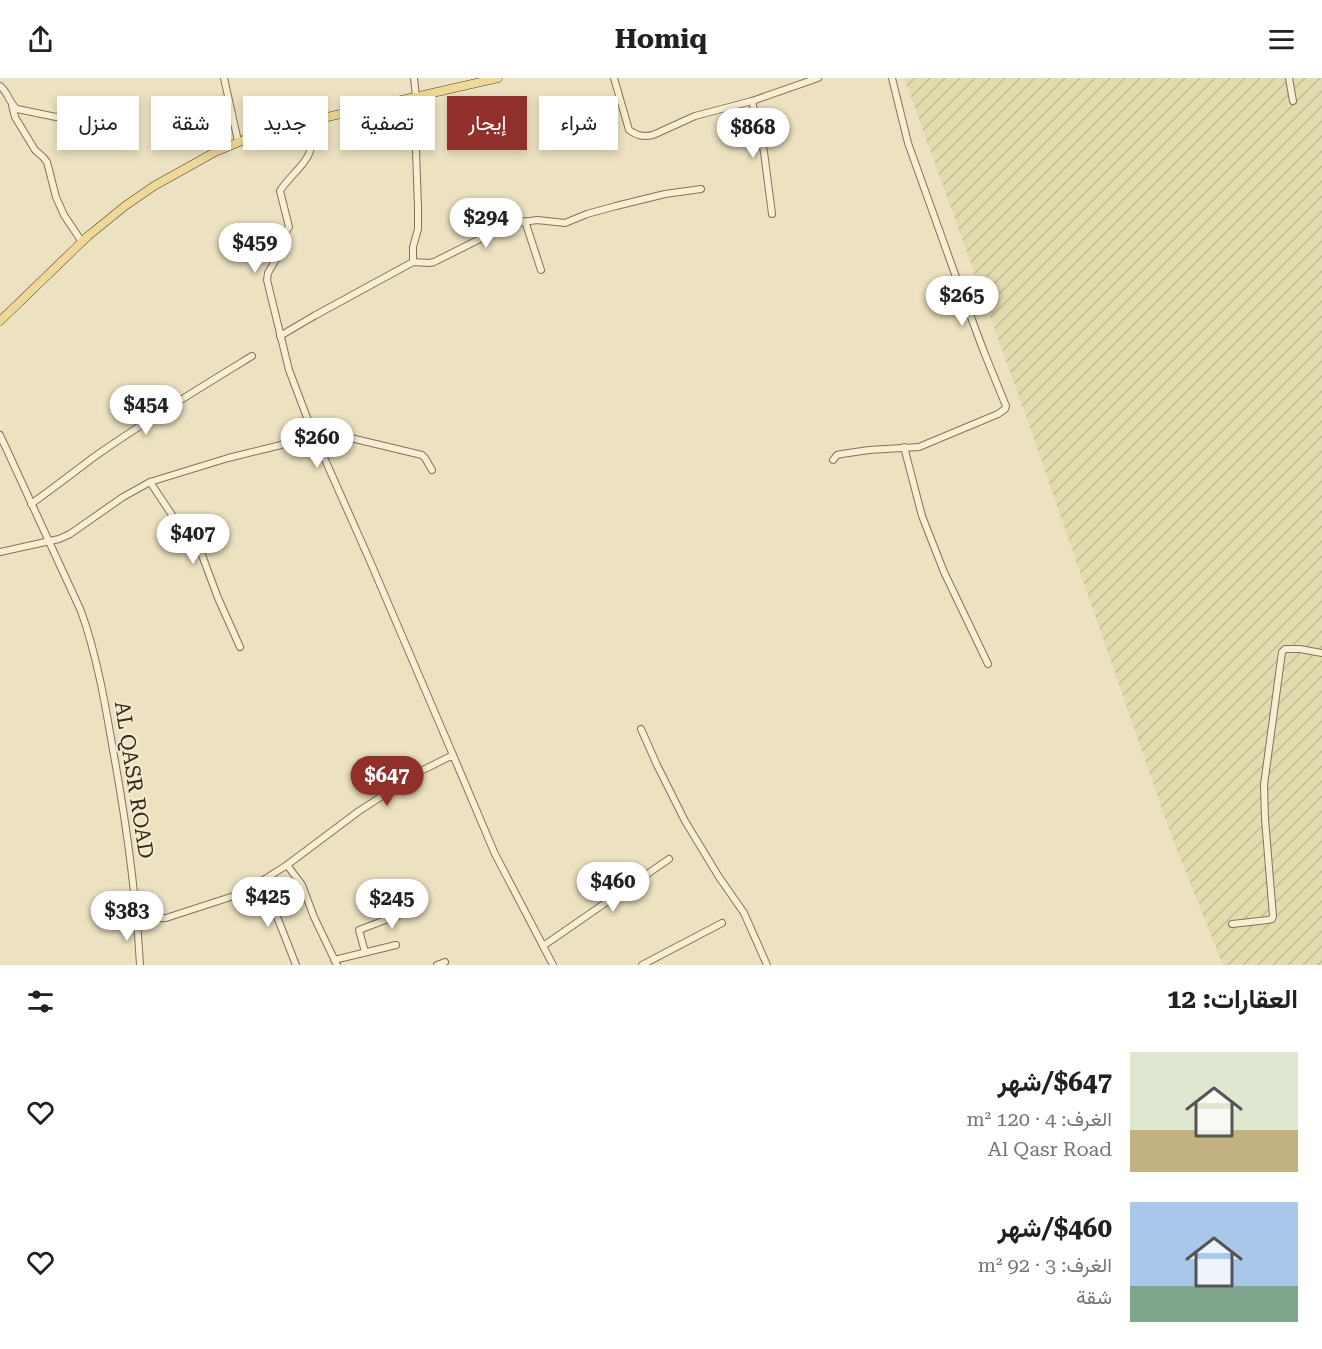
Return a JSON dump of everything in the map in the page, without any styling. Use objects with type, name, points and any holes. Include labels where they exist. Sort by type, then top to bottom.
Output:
[{"type":"main road","points":[[422,96],[498,78]]},
{"type":"main road","points":[[0,321],[82,242],[125,206],[154,186],[215,152],[243,140]]},
{"type":"street","points":[[224,78],[238,141]]},
{"type":"street","points":[[413,96],[414,78]]},
{"type":"street","points":[[614,78],[629,130],[642,136],[653,135],[695,116],[752,101],[818,78]]},
{"type":"street","points":[[833,460],[842,454],[919,447],[998,414],[1006,406],[908,143],[892,78]]},
{"type":"street","points":[[1289,78],[1293,101]]},
{"type":"street","points":[[0,86],[12,105],[15,117],[35,150],[46,162],[56,197],[82,242]]},
{"type":"street","points":[[752,101],[764,152],[772,214]]},
{"type":"street","points":[[12,105],[17,109],[57,117]]},
{"type":"street","points":[[310,150],[300,167],[281,187],[289,226],[282,237],[278,254],[267,276],[289,370],[495,854],[553,965]]},
{"type":"street","points":[[413,262],[413,247],[418,229],[416,150]]},
{"type":"street","points":[[280,336],[413,262],[434,262],[502,227],[537,220],[565,223],[586,214],[616,206],[665,194],[701,189]]},
{"type":"street","points":[[525,221],[542,270]]},
{"type":"street","points":[[31,504],[137,428],[252,356]]},
{"type":"street","points":[[0,552],[59,539],[150,482],[281,445],[312,428],[422,455],[432,470]]},
{"type":"street","name":"AL QASR ROAD","points":[[0,435],[81,611],[97,666],[122,801],[138,917],[140,965]]},
{"type":"street","points":[[904,447],[926,527],[944,572],[988,664]]},
{"type":"street","points":[[150,482],[178,524],[196,539],[218,598],[240,647]]},
{"type":"street","points":[[1232,924],[1268,920],[1273,916],[1264,785],[1282,652],[1290,649],[1322,653]]},
{"type":"street","points":[[641,729],[686,821],[719,877],[744,913],[767,965]]},
{"type":"street","points":[[138,917],[144,920],[166,918],[243,893],[287,865],[359,811],[422,771],[453,755]]},
{"type":"street","points":[[543,946],[669,860]]},
{"type":"street","points":[[287,865],[302,885],[335,962],[396,945]]},
{"type":"street","points":[[263,881],[296,965]]},
{"type":"street","points":[[365,952],[359,930],[417,908]]},
{"type":"street","points":[[642,965],[722,923]]},
{"type":"street","points":[[437,965],[445,962]]},
{"type":"shaded area","points":[[912,78],[1322,78],[1322,965],[1223,965],[1170,832],[1031,430],[905,80]]}]
